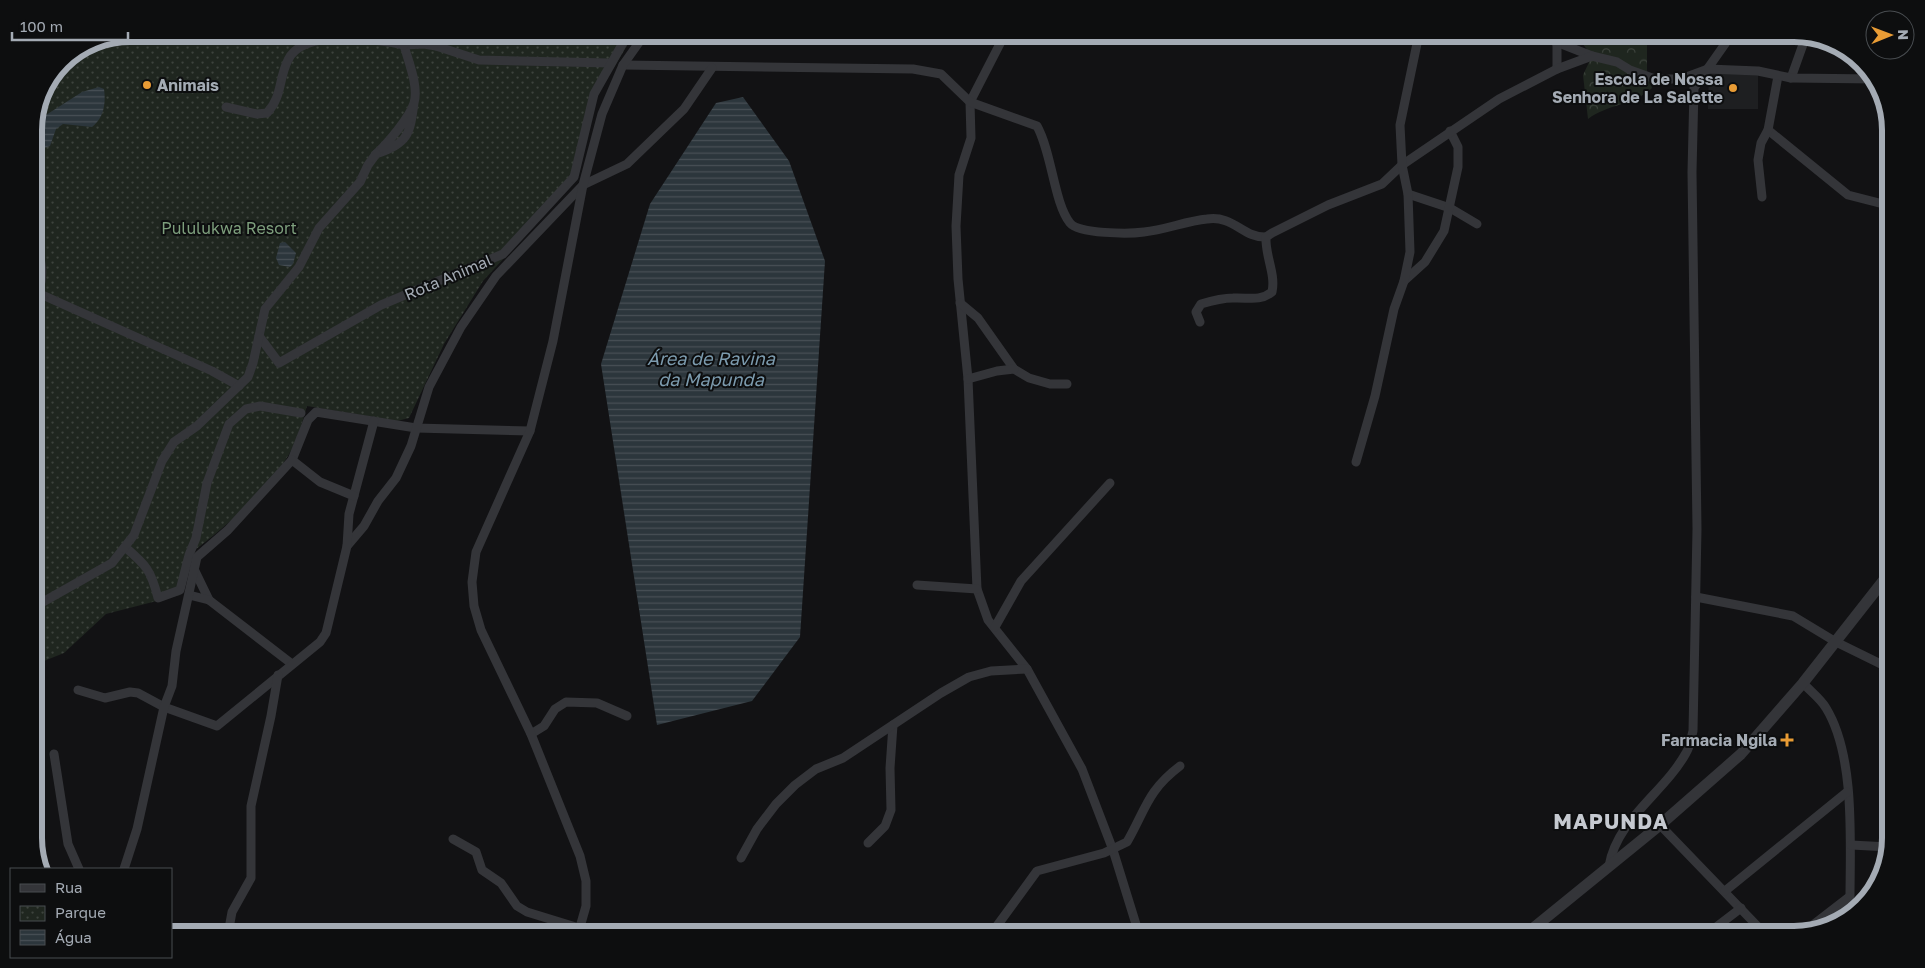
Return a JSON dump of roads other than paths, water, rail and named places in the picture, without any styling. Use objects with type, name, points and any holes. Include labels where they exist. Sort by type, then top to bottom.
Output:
[{"type":"street","points":[[226,107],[257,114],[267,113],[280,93],[282,74],[288,58],[297,48],[317,42]]},
{"type":"street","points":[[383,42],[436,46],[479,60],[610,63]]},
{"type":"street","points":[[436,46],[443,42]]},
{"type":"street","name":"Rota Animal","points":[[259,336],[278,364],[381,305],[503,254],[574,178],[594,94],[623,42]]},
{"type":"street","points":[[580,926],[586,906],[584,873],[580,856],[531,734],[481,630],[474,606],[472,582],[476,552],[530,431],[553,341],[583,185],[602,114],[623,65],[639,42]]},
{"type":"street","points":[[1002,42],[970,102],[971,138],[959,175],[957,217],[960,302],[968,378],[977,589],[988,620],[1027,669],[1082,769],[1113,850],[1137,926]]},
{"type":"street","points":[[1356,462],[1375,396],[1394,309],[1404,281],[1410,252],[1408,194],[1402,165],[1400,125],[1417,42]]},
{"type":"street","points":[[1609,866],[1612,851],[1619,835],[1677,768],[1688,751],[1693,731],[1696,596],[1695,241],[1692,172],[1694,88],[1726,42]]},
{"type":"street","points":[[1557,69],[1557,43],[1592,56],[1617,62],[1630,70],[1655,79],[1681,79],[1708,69],[1758,71],[1791,78],[1866,79]]},
{"type":"street","points":[[1791,78],[1804,43]]},
{"type":"street","points":[[43,602],[112,564],[134,535],[162,461],[174,442],[197,426],[248,377],[265,309],[299,267],[319,228],[360,182],[376,154],[396,146],[408,134],[414,103],[414,86],[404,44]]},
{"type":"street","points":[[623,65],[712,68],[913,69],[941,74],[970,102],[1037,126],[1044,140],[1061,206],[1069,222],[1075,227],[1098,232],[1144,232],[1192,220],[1224,219],[1256,238],[1266,238],[1328,204],[1382,184],[1402,165],[1499,98],[1557,69],[1592,56]]},
{"type":"street","points":[[347,546],[364,526],[378,501],[396,478],[411,446],[430,387],[461,327],[496,276],[583,185],[627,164],[684,109],[712,68]]},
{"type":"street","points":[[1762,197],[1758,160],[1761,143],[1768,130],[1778,76]]},
{"type":"street","points":[[1768,130],[1848,195],[1881,203]]},
{"type":"street","points":[[1404,281],[1425,262],[1438,243],[1450,208],[1458,167],[1458,147],[1450,131]]},
{"type":"street","points":[[1408,194],[1450,208],[1477,224]]},
{"type":"street","points":[[1200,322],[1196,312],[1201,304],[1233,298],[1252,300],[1265,298],[1272,292],[1274,284],[1265,249],[1266,238]]},
{"type":"street","points":[[43,299],[212,371],[239,386]]},
{"type":"street","points":[[960,302],[978,318],[1014,369],[1029,378],[1050,384],[1067,384]]},
{"type":"street","points":[[968,378],[1014,369]]},
{"type":"street","points":[[125,547],[143,564],[153,577],[158,598],[180,590],[196,538],[207,483],[229,424],[246,409],[260,406],[301,413]]},
{"type":"street","points":[[124,868],[146,793],[164,707],[172,686],[176,651],[197,557],[228,530],[292,460],[308,420],[316,412],[416,428],[530,431]]},
{"type":"street","points":[[78,690],[105,698],[130,692],[138,693],[164,707],[217,726],[320,642],[326,634],[347,546],[349,514],[360,479],[374,421]]},
{"type":"street","points":[[292,460],[320,482],[354,496]]},
{"type":"street","points":[[995,627],[1021,581],[1110,483]]},
{"type":"street","points":[[194,568],[209,600]]},
{"type":"street","points":[[1539,926],[1660,825],[1741,754],[1803,683],[1882,583]]},
{"type":"street","points":[[917,585],[977,589]]},
{"type":"street","points":[[189,595],[209,600],[292,664]]},
{"type":"street","points":[[1696,596],[1793,616],[1836,642],[1882,665]]},
{"type":"street","points":[[741,858],[757,829],[776,804],[795,785],[816,769],[843,758],[969,677],[991,671],[1027,669]]},
{"type":"street","points":[[229,926],[232,912],[251,878],[250,806],[271,716],[278,675]]},
{"type":"street","points":[[1803,683],[1826,706],[1836,728],[1842,753],[1851,845],[1850,905]]},
{"type":"street","points":[[531,734],[544,726],[555,709],[566,702],[597,703],[627,716]]},
{"type":"street","points":[[868,843],[884,826],[891,810],[890,768],[894,725]]},
{"type":"street","points":[[54,754],[68,844],[79,868]]},
{"type":"street","points":[[997,926],[1037,871],[1113,850],[1127,842],[1147,799],[1162,780],[1180,766]]},
{"type":"street","points":[[1725,891],[1847,792]]},
{"type":"street","points":[[1660,825],[1758,926]]},
{"type":"street","points":[[453,840],[476,852],[482,870],[501,883],[517,906],[527,912],[565,926]]},
{"type":"street","points":[[1851,845],[1882,847]]},
{"type":"street","points":[[1817,922],[1850,897]]},
{"type":"street","points":[[1717,926],[1741,908]]},
{"type":"water","points":[[99,87],[104,89],[105,100],[102,115],[92,127],[63,124],[56,129],[50,146],[43,148],[44,116],[82,92]]},
{"type":"water","name":"Área de Ravina da Mapunda","points":[[743,97],[789,161],[825,261],[800,637],[752,701],[657,725],[601,364],[650,204],[716,103]]},
{"type":"water","points":[[285,242],[296,253],[293,264],[290,267],[279,265],[276,258],[280,243]]},
{"type":"place","name":"Animais","points":[[147,85]]},
{"type":"place","name":"Escola de Nossa Senhora de La Salette","points":[[1733,88]]},
{"type":"place","name":"Farmacia Ngila","points":[[1787,740]]},
{"type":"district","name":"MAPUNDA","points":[[1611,821]]},
{"type":"park label","name":"Pululukwa Resort","points":[[229,228]]}]
